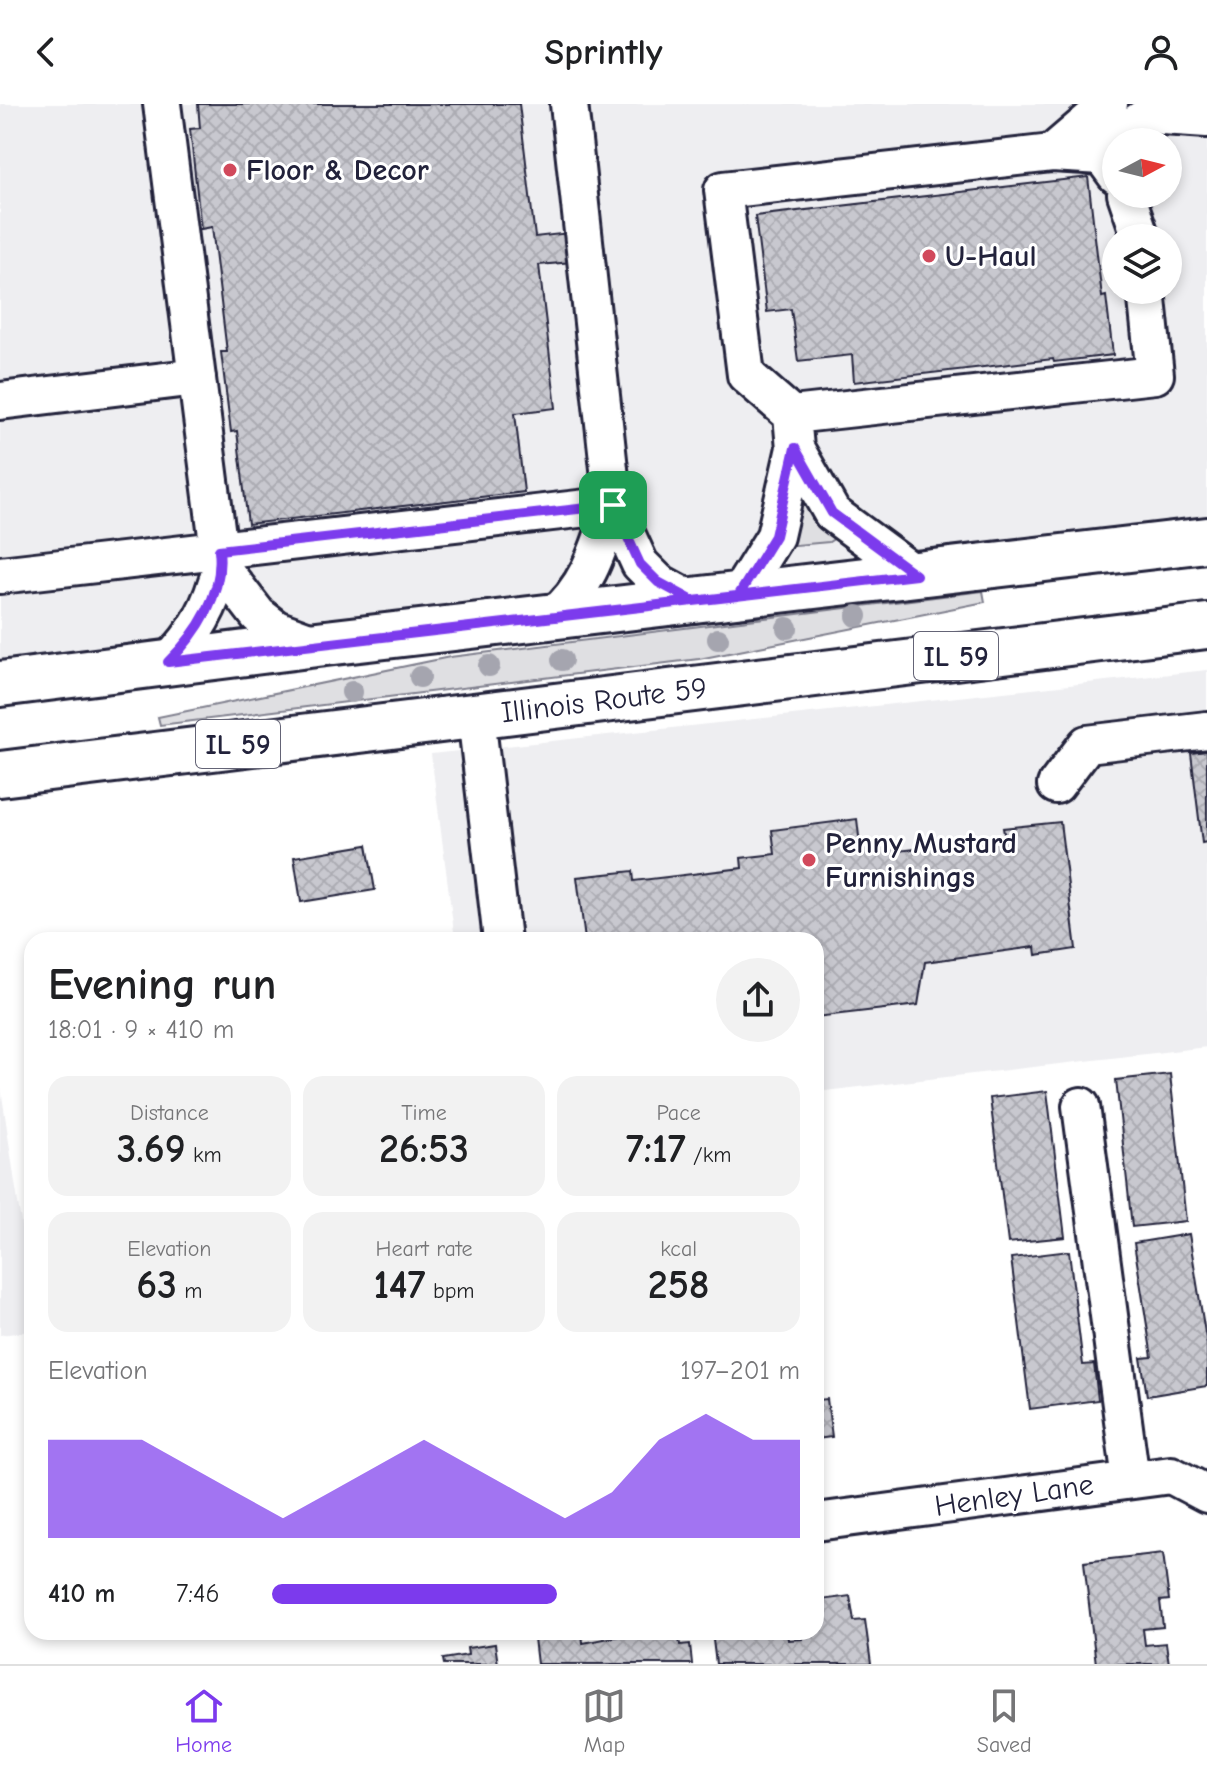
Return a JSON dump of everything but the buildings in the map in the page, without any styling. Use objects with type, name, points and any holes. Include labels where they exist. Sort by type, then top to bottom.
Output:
[{"type":"main road","points":[[0,684],[1207,540]]},
{"type":"main road","name":"Illinois Route 59","points":[[0,774],[1207,626]]},
{"type":"street","points":[[162,104],[220,559],[214,595],[202,619],[184,646],[168,662]]},
{"type":"street","points":[[569,104],[613,505],[640,564],[658,582],[693,601]]},
{"type":"street","points":[[1052,153],[1109,104]]},
{"type":"street","points":[[1129,128],[1148,115],[1207,119]]},
{"type":"street","points":[[916,575],[832,513],[793,432],[746,375],[723,190],[1052,153],[1102,164]]},
{"type":"street","points":[[793,432],[1155,375],[1147,304]]},
{"type":"street","points":[[0,401],[197,377]]},
{"type":"street","points":[[738,596],[775,536],[793,432]]},
{"type":"street","points":[[0,575],[220,559],[613,505]]},
{"type":"street","points":[[552,617],[569,603],[591,570],[613,505]]},
{"type":"street","points":[[220,559],[258,615],[276,629],[317,644]]},
{"type":"street","points":[[476,716],[501,932]]},
{"type":"street","points":[[1056,785],[1087,744],[1207,730]]},
{"type":"street","points":[[1081,1106],[1131,1480]]},
{"type":"street","name":"Henley Lane","points":[[824,1521],[1171,1475],[1204,1486]]},
{"type":"shaded area","points":[[0,104],[1195,104],[1207,126],[1207,515],[0,664]]},
{"type":"shaded area","points":[[797,484],[815,516],[835,538],[829,542],[785,546]]},
{"type":"shaded area","points":[[983,591],[985,602],[699,659],[160,725],[158,717],[450,657]]},
{"type":"shaded area","points":[[1207,670],[1207,1047],[824,1091],[824,932],[454,932],[431,754]]},
{"type":"shaded area","points":[[0,1082],[24,1242],[24,1332],[0,1335]]},
{"type":"place","name":"Floor & Decor","points":[[230,170]]},
{"type":"place","name":"U-Haul","points":[[929,256]]},
{"type":"place","name":"Penny Mustard Furnishings","points":[[809,860]]},
{"type":"route","points":[[613,505],[219,550],[221,567],[214,595],[184,646],[168,662],[738,596],[765,556],[775,536],[795,448],[832,513],[916,575],[693,601],[658,582],[640,564],[613,505]]}]
